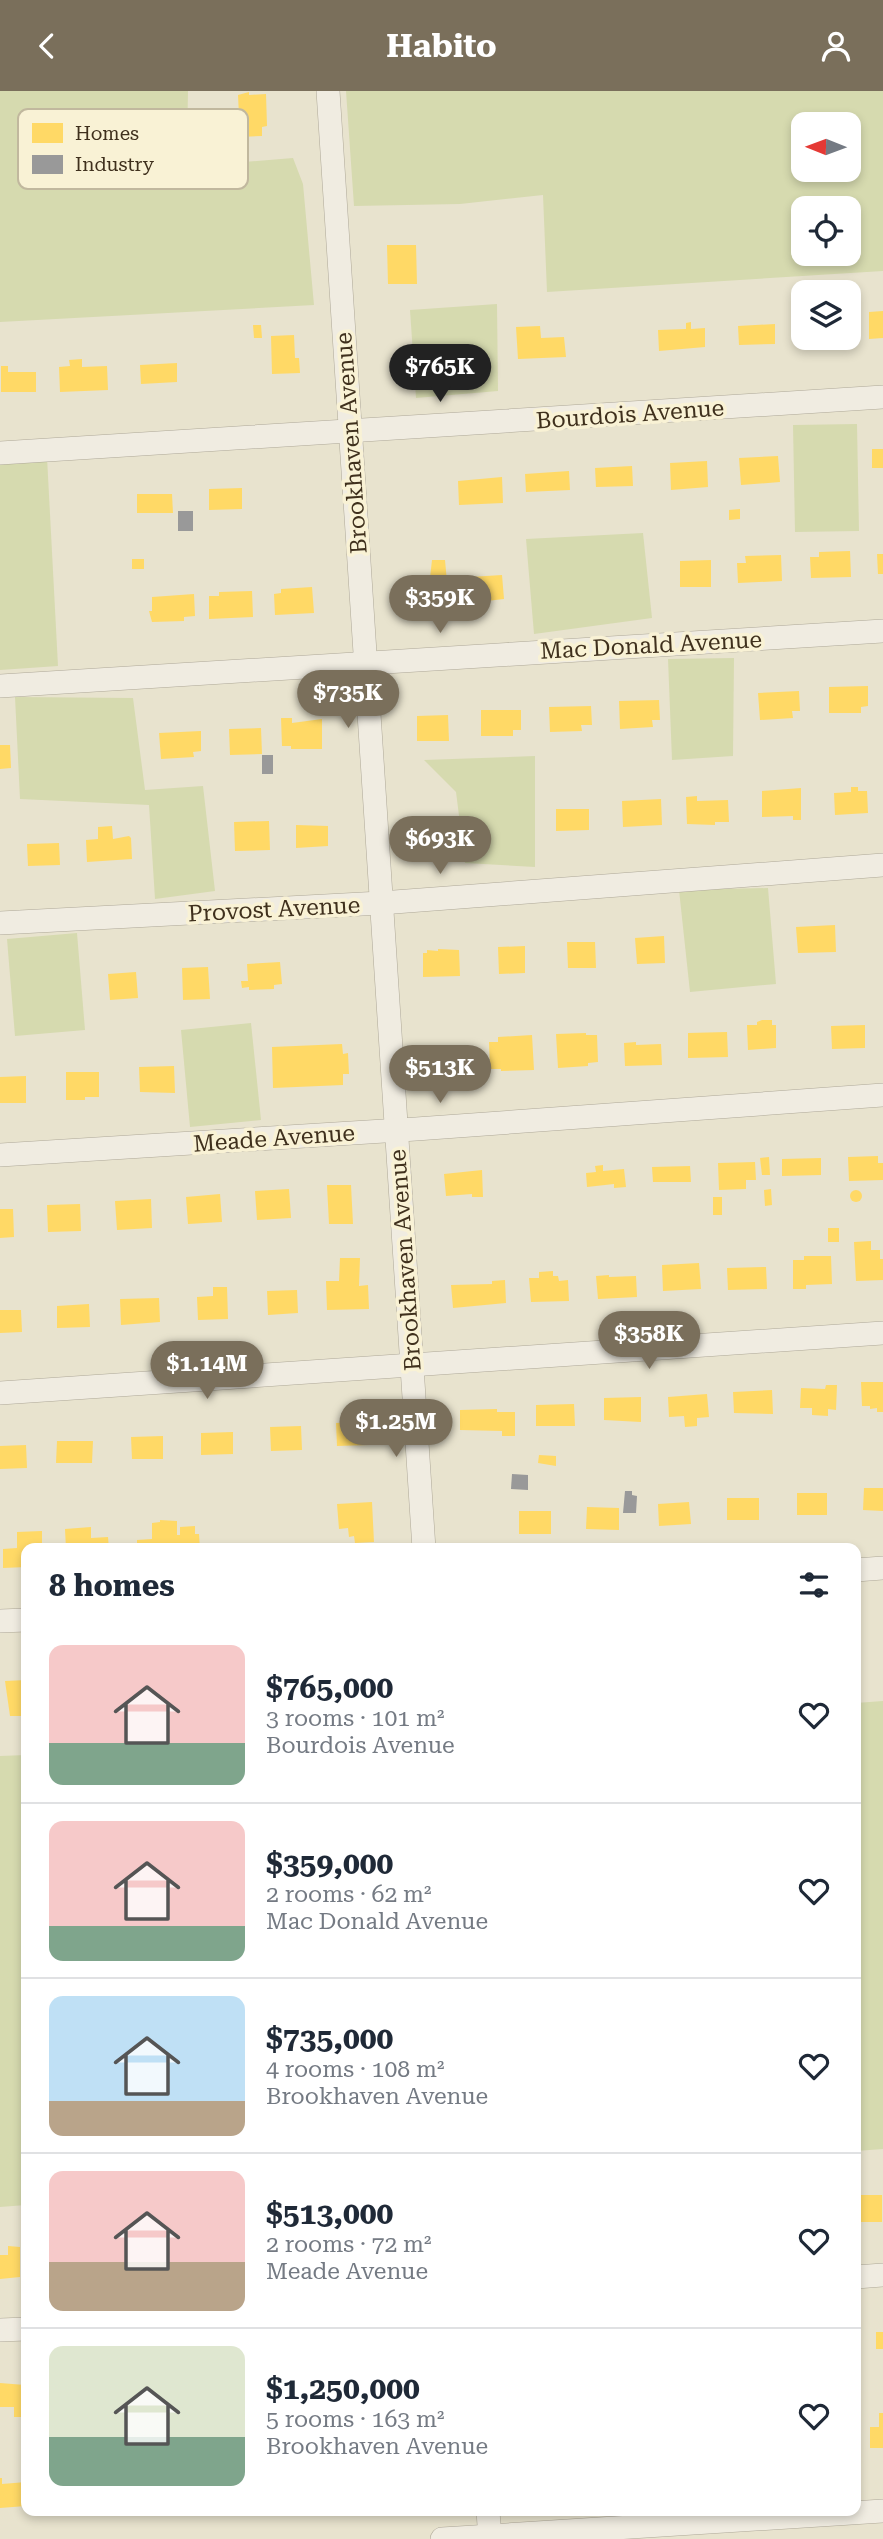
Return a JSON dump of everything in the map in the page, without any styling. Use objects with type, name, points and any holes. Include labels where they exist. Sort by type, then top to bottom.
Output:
[{"type":"street","name":"Brookhaven Avenue","points":[[328,91],[424,1543]]},
{"type":"street","name":"Bourdois Avenue","points":[[0,453],[883,397]]},
{"type":"street","name":"Mac Donald Avenue","points":[[0,686],[883,631]]},
{"type":"street","name":"Provost Avenue","points":[[0,923],[382,903],[883,865]]},
{"type":"street","name":"Meade Avenue","points":[[0,1155],[883,1095]]},
{"type":"street","points":[[0,1393],[883,1333]]},
{"type":"street","points":[[861,1570],[883,1568]]},
{"type":"street","points":[[0,1621],[21,1620]]},
{"type":"street","points":[[861,2277],[883,2275]]},
{"type":"street","points":[[0,2330],[21,2329]]},
{"type":"street","points":[[861,2512],[883,2511]]},
{"type":"street","points":[[488,2516],[489,2537]]},
{"type":"street","points":[[442,2539],[807,2516]]},
{"type":"green space","points":[[0,91],[188,91],[188,109],[18,109],[18,189],[248,189],[248,162],[293,158],[303,184],[314,305],[0,322]]},
{"type":"green space","points":[[346,91],[883,91],[883,271],[547,292],[543,195],[460,204],[354,206]]},
{"type":"green space","points":[[497,304],[498,391],[416,398],[410,310]]},
{"type":"green space","points":[[857,424],[859,531],[795,532],[793,425]]},
{"type":"green space","points":[[47,457],[58,666],[0,670],[0,460]]},
{"type":"green space","points":[[643,533],[652,618],[534,634],[526,539]]},
{"type":"green space","points":[[734,658],[733,756],[672,760],[668,659]]},
{"type":"green space","points":[[15,697],[133,698],[145,790],[203,786],[215,891],[155,899],[149,805],[20,799]]},
{"type":"green space","points":[[535,756],[535,867],[465,863],[456,792],[424,760]]},
{"type":"green space","points":[[768,888],[776,984],[690,992],[679,890]]},
{"type":"green space","points":[[77,933],[85,1030],[15,1036],[7,939]]},
{"type":"green space","points":[[251,1023],[261,1120],[190,1127],[181,1030]]},
{"type":"green space","points":[[883,1701],[883,2149],[861,2151],[861,1703]]},
{"type":"green space","points":[[21,1755],[21,2205],[0,2207],[0,1756]]},
{"type":"building: Homes","points":[[249,92],[249,95],[266,94],[267,126],[262,127],[262,136],[248,137],[248,109],[239,109],[238,95]]},
{"type":"building: Homes","points":[[387,245],[416,245],[417,284],[388,284]]},
{"type":"building: Homes","points":[[883,311],[883,338],[869,339],[869,312]]},
{"type":"building: Homes","points":[[691,322],[691,329],[705,328],[705,347],[659,351],[658,330],[686,329],[686,323]]},
{"type":"building: Homes","points":[[775,324],[775,344],[739,345],[738,326]]},
{"type":"building: Homes","points":[[253,325],[261,325],[262,338],[254,338]]},
{"type":"building: Homes","points":[[540,326],[541,338],[564,337],[566,357],[518,359],[516,327]]},
{"type":"building: Homes","points":[[294,335],[295,358],[299,358],[300,373],[272,374],[271,336]]},
{"type":"building: Homes","points":[[82,359],[82,367],[107,366],[108,390],[60,392],[59,367],[70,366],[69,360]]},
{"type":"building: Homes","points":[[177,363],[177,382],[141,384],[140,365]]},
{"type":"building: Homes","points":[[1,366],[8,366],[8,372],[36,372],[36,392],[1,392]]},
{"type":"building: Homes","points":[[872,449],[883,449],[883,468],[872,468]]},
{"type":"building: Homes","points":[[778,456],[780,482],[741,485],[739,458]]},
{"type":"building: Homes","points":[[707,461],[708,487],[671,490],[670,463]]},
{"type":"building: Homes","points":[[632,466],[633,486],[596,487],[595,468]]},
{"type":"building: Homes","points":[[569,471],[570,490],[526,492],[525,474]]},
{"type":"building: Homes","points":[[502,477],[503,503],[459,505],[458,481]]},
{"type":"building: Homes","points":[[242,488],[242,509],[209,510],[209,489]]},
{"type":"building: Homes","points":[[137,494],[172,494],[173,513],[137,513]]},
{"type":"building: Homes","points":[[740,509],[740,519],[729,520],[729,510]]},
{"type":"building: Homes","points":[[850,551],[851,577],[811,578],[810,557],[819,557],[819,552]]},
{"type":"building: Homes","points":[[877,554],[883,554],[883,574],[878,574]]},
{"type":"building: Homes","points":[[781,555],[782,581],[738,583],[737,563],[746,563],[745,556]]},
{"type":"building: Homes","points":[[132,559],[144,559],[144,569],[132,569]]},
{"type":"building: Homes","points":[[432,560],[445,560],[449,604],[408,606],[407,579],[430,578]]},
{"type":"building: Homes","points":[[711,560],[711,587],[680,587],[680,561]]},
{"type":"building: Homes","points":[[502,575],[504,599],[478,602],[478,599],[471,600],[470,577]]},
{"type":"building: Homes","points":[[312,587],[314,613],[275,615],[274,594],[281,593],[281,589]]},
{"type":"building: Homes","points":[[252,591],[253,617],[209,619],[209,596],[219,596],[219,592]]},
{"type":"building: Homes","points":[[194,594],[195,616],[184,617],[184,621],[152,622],[149,611],[152,611],[152,597]]},
{"type":"building: Homes","points":[[868,686],[868,706],[861,707],[861,713],[829,713],[829,687]]},
{"type":"building: Homes","points":[[799,691],[800,711],[792,711],[793,718],[760,720],[758,693]]},
{"type":"building: Homes","points":[[659,700],[660,720],[652,720],[653,727],[620,729],[619,701]]},
{"type":"building: Homes","points":[[591,706],[592,725],[581,725],[582,731],[550,732],[549,707]]},
{"type":"building: Homes","points":[[481,710],[521,710],[521,730],[513,730],[513,736],[481,736]]},
{"type":"building: Homes","points":[[448,715],[449,741],[417,741],[417,716]]},
{"type":"building: Homes","points":[[281,718],[292,718],[292,723],[322,719],[322,749],[291,749],[291,746],[282,746]]},
{"type":"building: Homes","points":[[261,728],[262,754],[230,755],[229,729]]},
{"type":"building: Homes","points":[[201,731],[201,751],[193,752],[194,757],[161,759],[159,733]]},
{"type":"building: Homes","points":[[0,745],[10,745],[11,768],[0,769]]},
{"type":"building: Homes","points":[[851,787],[858,787],[858,791],[867,791],[868,813],[835,815],[834,793],[851,792]]},
{"type":"building: Homes","points":[[801,788],[801,820],[793,820],[793,816],[762,817],[762,791]]},
{"type":"building: Homes","points":[[697,796],[697,801],[728,800],[729,822],[715,822],[715,825],[687,824],[686,797]]},
{"type":"building: Homes","points":[[661,799],[662,825],[623,827],[622,801]]},
{"type":"building: Homes","points":[[556,809],[589,809],[589,830],[556,831]]},
{"type":"building: Homes","points":[[424,817],[456,817],[457,839],[424,840]]},
{"type":"building: Homes","points":[[269,821],[270,850],[235,851],[234,822]]},
{"type":"building: Homes","points":[[296,825],[328,826],[328,846],[296,848]]},
{"type":"building: Homes","points":[[112,826],[113,839],[129,836],[131,838],[132,859],[87,862],[86,840],[98,839],[98,827]]},
{"type":"building: Homes","points":[[59,843],[60,865],[28,866],[27,844]]},
{"type":"building: Homes","points":[[835,925],[836,952],[798,953],[796,927]]},
{"type":"building: Homes","points":[[664,936],[665,963],[637,964],[635,938]]},
{"type":"building: Homes","points":[[567,942],[595,942],[596,968],[568,968]]},
{"type":"building: Homes","points":[[525,946],[525,973],[499,974],[498,947]]},
{"type":"building: Homes","points":[[438,949],[459,950],[460,976],[423,977],[423,953]]},
{"type":"building: Homes","points":[[280,962],[282,984],[274,985],[274,989],[242,988],[241,981],[248,981],[247,964]]},
{"type":"building: Homes","points":[[208,967],[210,999],[183,1000],[182,968]]},
{"type":"building: Homes","points":[[136,972],[138,998],[110,1000],[108,974]]},
{"type":"building: Homes","points":[[772,1020],[772,1025],[776,1025],[776,1048],[748,1050],[747,1025],[757,1025],[757,1022]]},
{"type":"building: Homes","points":[[865,1025],[865,1048],[832,1049],[831,1026]]},
{"type":"building: Homes","points":[[727,1032],[728,1057],[688,1058],[688,1033]]},
{"type":"building: Homes","points":[[556,1034],[597,1035],[598,1062],[588,1063],[588,1066],[558,1068]]},
{"type":"building: Homes","points":[[532,1035],[534,1070],[490,1069],[489,1042],[498,1042],[498,1037]]},
{"type":"building: Homes","points":[[636,1042],[636,1045],[661,1044],[662,1065],[625,1066],[624,1043]]},
{"type":"building: Homes","points":[[342,1044],[343,1054],[348,1053],[349,1074],[343,1074],[343,1085],[273,1088],[272,1047]]},
{"type":"building: Homes","points":[[440,1050],[470,1050],[471,1072],[457,1072],[457,1076],[432,1076],[431,1056],[440,1056]]},
{"type":"building: Homes","points":[[174,1066],[175,1093],[140,1092],[139,1067]]},
{"type":"building: Homes","points":[[66,1072],[99,1072],[99,1097],[66,1100]]},
{"type":"building: Homes","points":[[26,1076],[26,1103],[0,1103],[0,1077]]},
{"type":"building: Homes","points":[[878,1156],[878,1163],[883,1163],[883,1180],[849,1181],[848,1157]]},
{"type":"building: Homes","points":[[769,1157],[770,1175],[762,1175],[760,1158]]},
{"type":"building: Homes","points":[[821,1158],[821,1175],[782,1176],[782,1159]]},
{"type":"building: Homes","points":[[755,1162],[756,1180],[746,1180],[746,1189],[719,1190],[718,1163]]},
{"type":"building: Homes","points":[[603,1165],[603,1171],[624,1169],[626,1187],[614,1188],[614,1184],[587,1187],[586,1173],[596,1172],[595,1166]]},
{"type":"building: Homes","points":[[690,1166],[691,1182],[653,1182],[652,1167]]},
{"type":"building: Homes","points":[[482,1170],[483,1197],[472,1197],[472,1194],[446,1196],[444,1174]]},
{"type":"building: Homes","points":[[327,1185],[351,1185],[353,1224],[329,1224]]},
{"type":"building: Homes","points":[[289,1189],[291,1218],[257,1220],[255,1191]]},
{"type":"building: Homes","points":[[771,1189],[772,1205],[765,1206],[764,1190]]},
{"type":"building: Homes","points":[[851,1191],[861,1191],[861,1201],[851,1201]]},
{"type":"building: Homes","points":[[220,1194],[222,1222],[188,1224],[186,1197]]},
{"type":"building: Homes","points":[[713,1197],[722,1197],[722,1215],[713,1215]]},
{"type":"building: Homes","points":[[151,1199],[152,1228],[117,1230],[115,1201]]},
{"type":"building: Homes","points":[[80,1204],[81,1231],[48,1232],[47,1205]]},
{"type":"building: Homes","points":[[0,1209],[13,1209],[14,1237],[0,1238]]},
{"type":"building: Homes","points":[[828,1228],[839,1228],[839,1242],[828,1242]]},
{"type":"building: Homes","points":[[871,1241],[871,1250],[880,1250],[880,1259],[883,1259],[883,1280],[856,1281],[854,1242]]},
{"type":"building: Homes","points":[[804,1256],[831,1256],[832,1284],[806,1285],[806,1289],[793,1289],[793,1260],[804,1260]]},
{"type":"building: Homes","points":[[340,1258],[360,1258],[359,1286],[368,1285],[369,1309],[327,1310],[326,1281],[339,1281]]},
{"type":"building: Homes","points":[[699,1263],[701,1289],[663,1291],[662,1265]]},
{"type":"building: Homes","points":[[766,1267],[767,1289],[728,1290],[727,1268]]},
{"type":"building: Homes","points":[[553,1271],[553,1276],[558,1276],[559,1281],[568,1280],[569,1301],[531,1302],[529,1278],[539,1278],[539,1272]]},
{"type":"building: Homes","points":[[596,1276],[636,1276],[637,1297],[598,1299]]},
{"type":"building: Homes","points":[[505,1280],[506,1303],[453,1308],[451,1285],[492,1284],[492,1281]]},
{"type":"building: Homes","points":[[213,1287],[227,1287],[228,1319],[198,1320],[197,1297],[213,1296]]},
{"type":"building: Homes","points":[[297,1290],[298,1313],[268,1315],[267,1291]]},
{"type":"building: Homes","points":[[159,1298],[160,1322],[121,1325],[120,1299]]},
{"type":"building: Homes","points":[[89,1304],[90,1327],[57,1328],[57,1306]]},
{"type":"building: Homes","points":[[0,1310],[21,1310],[22,1332],[0,1333]]},
{"type":"building: Homes","points":[[861,1382],[883,1382],[883,1412],[877,1412],[877,1408],[870,1409],[870,1406],[862,1406]]},
{"type":"building: Homes","points":[[826,1385],[837,1385],[836,1410],[828,1409],[828,1416],[812,1415],[812,1408],[800,1408],[801,1388],[825,1389]]},
{"type":"building: Homes","points":[[772,1390],[773,1414],[734,1413],[733,1392]]},
{"type":"building: Homes","points":[[707,1394],[709,1417],[697,1418],[697,1426],[685,1427],[684,1416],[669,1417],[668,1397]]},
{"type":"building: Homes","points":[[641,1397],[641,1422],[604,1420],[604,1398]]},
{"type":"building: Homes","points":[[574,1404],[575,1426],[536,1426],[536,1405]]},
{"type":"building: Homes","points":[[497,1409],[497,1412],[515,1412],[515,1436],[502,1436],[502,1431],[460,1430],[460,1410]]},
{"type":"building: Homes","points":[[368,1421],[369,1445],[337,1446],[336,1423]]},
{"type":"building: Homes","points":[[301,1426],[302,1450],[271,1451],[270,1427]]},
{"type":"building: Homes","points":[[233,1432],[233,1454],[201,1455],[201,1433]]},
{"type":"building: Homes","points":[[163,1436],[163,1459],[132,1459],[131,1437]]},
{"type":"building: Homes","points":[[57,1441],[93,1441],[92,1463],[56,1463]]},
{"type":"building: Homes","points":[[26,1445],[27,1468],[0,1469],[0,1446]]},
{"type":"building: Homes","points":[[539,1455],[556,1456],[556,1466],[538,1463]]},
{"type":"building: Homes","points":[[864,1488],[883,1488],[883,1511],[863,1510]]},
{"type":"building: Homes","points":[[797,1493],[827,1493],[827,1515],[797,1515]]},
{"type":"building: Homes","points":[[727,1498],[759,1498],[759,1520],[727,1520]]},
{"type":"building: Homes","points":[[372,1502],[374,1542],[355,1543],[354,1536],[349,1537],[348,1528],[339,1529],[337,1504]]},
{"type":"building: Homes","points":[[689,1502],[691,1524],[659,1526],[658,1504]]},
{"type":"building: Homes","points":[[587,1507],[619,1508],[619,1530],[586,1529]]},
{"type":"building: Homes","points":[[519,1511],[551,1511],[551,1534],[519,1534]]},
{"type":"building: Homes","points":[[177,1521],[177,1535],[180,1535],[180,1527],[195,1526],[200,1543],[137,1543],[137,1540],[152,1539],[152,1523]]},
{"type":"building: Homes","points":[[91,1527],[91,1538],[108,1537],[108,1543],[66,1543],[65,1529]]},
{"type":"building: Homes","points":[[42,1531],[42,1543],[21,1543],[21,1567],[3,1568],[3,1549],[17,1548],[17,1532]]},
{"type":"building: Homes","points":[[21,1680],[21,1716],[10,1716],[5,1681]]},
{"type":"building: Homes","points":[[861,2195],[882,2195],[882,2222],[861,2222]]},
{"type":"building: Homes","points":[[8,2246],[20,2247],[20,2277],[0,2279],[0,2255],[8,2255]]},
{"type":"building: Homes","points":[[876,2332],[883,2332],[883,2349],[876,2349]]},
{"type":"building: Homes","points":[[0,2383],[21,2385],[21,2417],[14,2417],[14,2407],[0,2407]]},
{"type":"building: Homes","points":[[879,2413],[883,2413],[883,2448],[870,2448],[870,2427],[879,2427]]},
{"type":"building: Homes","points":[[0,2478],[2,2484],[21,2482],[21,2506],[0,2508]]},
{"type":"building: Industry","points":[[178,511],[193,511],[193,531],[178,531]]},
{"type":"building: Industry","points":[[262,755],[273,755],[273,774],[262,774]]},
{"type":"building: Industry","points":[[512,1474],[528,1475],[528,1490],[511,1489]]},
{"type":"building: Industry","points":[[625,1491],[632,1491],[632,1495],[637,1496],[636,1513],[623,1513]]}]
